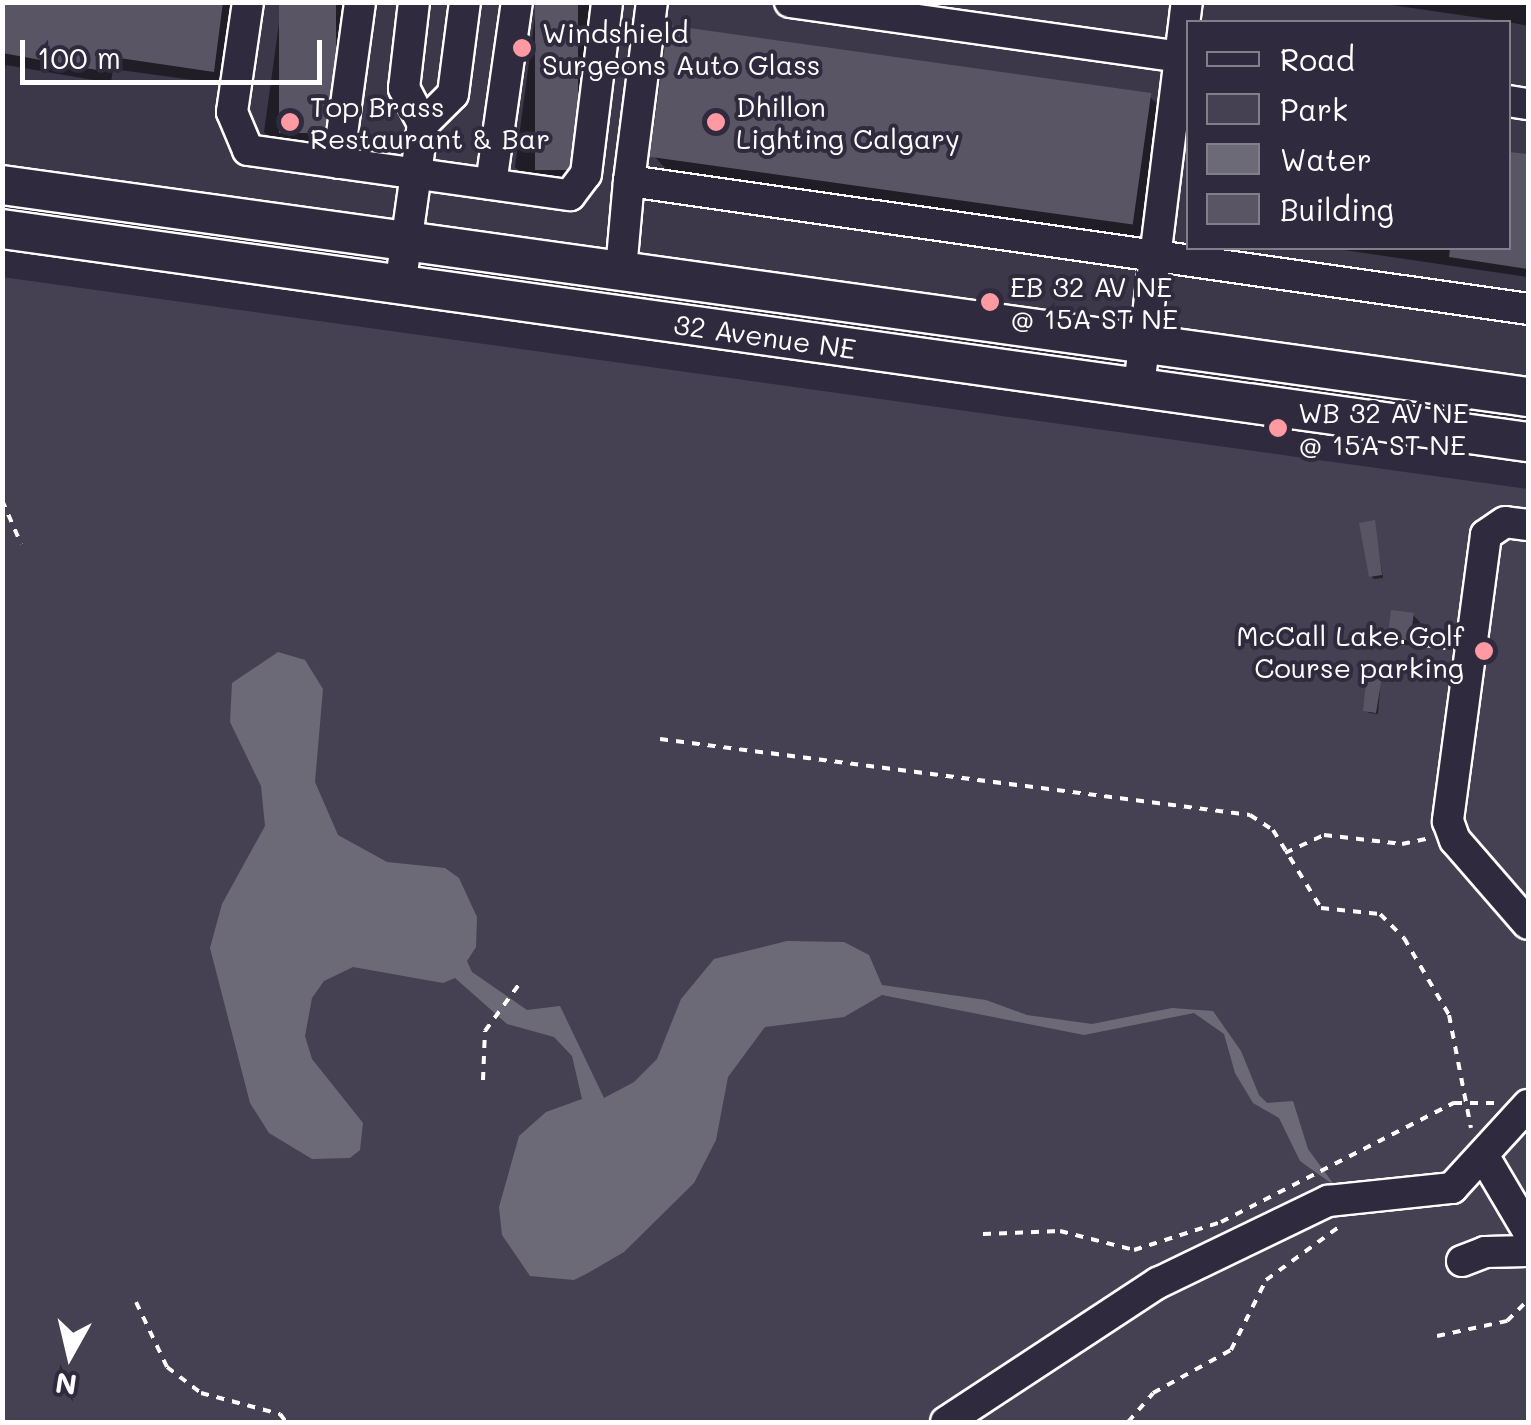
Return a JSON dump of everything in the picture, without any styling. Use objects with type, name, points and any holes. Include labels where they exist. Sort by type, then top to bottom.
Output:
[{"type":"main road","name":"32 Avenue NE","points":[[2,185],[1528,397]]},
{"type":"main road","name":"32 Avenue NE","points":[[2,230],[1528,442]]},
{"type":"street","points":[[248,2],[232,112],[248,150],[570,195],[586,174],[606,2]]},
{"type":"street","points":[[338,162],[360,2]]},
{"type":"street","points":[[400,287],[423,124],[404,88],[414,2]]},
{"type":"street","points":[[423,124],[453,94],[464,2]]},
{"type":"street","points":[[491,184],[517,2]]},
{"type":"street","points":[[621,270],[652,2]]},
{"type":"street","points":[[790,2],[1184,57]]},
{"type":"street","points":[[1139,386],[1140,343],[1184,57],[1186,20]]},
{"type":"street","points":[[629,182],[1528,310]]},
{"type":"street","points":[[1528,525],[1505,522],[1486,535],[1449,832],[1528,924]]},
{"type":"street","points":[[946,1422],[1158,1283],[1328,1202],[1452,1188],[1523,1105]]},
{"type":"street","points":[[1484,1155],[1528,1231]]},
{"type":"street","points":[[1462,1261],[1485,1252],[1528,1250]]},
{"type":"path","points":[[2,500],[21,544]]},
{"type":"path","points":[[1396,641],[1444,648]]},
{"type":"path","points":[[660,739],[1250,815],[1273,830],[1321,908],[1380,914],[1404,938],[1449,1015],[1466,1102],[1484,1155]]},
{"type":"path","points":[[1285,854],[1324,836],[1402,844],[1449,832]]},
{"type":"path","points":[[483,1080],[485,1030],[520,983]]},
{"type":"path","points":[[983,1234],[1060,1231],[1134,1250],[1221,1222],[1466,1102],[1523,1105]]},
{"type":"path","points":[[1128,1422],[1153,1393],[1231,1350],[1266,1280],[1378,1194]]},
{"type":"path","points":[[1438,1336],[1507,1321],[1528,1300]]},
{"type":"path","points":[[136,1302],[166,1367],[202,1392],[280,1414],[286,1422]]},
{"type":"shaded area","points":[[3,3],[1528,3],[1528,379],[3,173]]},
{"type":"green space","points":[[2,277],[1528,489],[1528,1422],[3,1422]]},
{"type":"water","points":[[278,652],[305,660],[323,689],[315,782],[338,835],[387,862],[445,868],[459,878],[477,917],[476,947],[467,961],[472,972],[527,1010],[560,1006],[604,1098],[634,1082],[657,1059],[681,999],[714,959],[787,941],[844,942],[869,955],[882,985],[986,1000],[1027,1015],[1092,1024],[1172,1008],[1213,1011],[1241,1051],[1259,1095],[1267,1103],[1293,1101],[1308,1149],[1335,1186],[1300,1161],[1279,1118],[1253,1103],[1235,1073],[1224,1034],[1194,1013],[1084,1035],[882,995],[844,1017],[765,1027],[728,1077],[716,1140],[694,1183],[624,1252],[588,1273],[574,1280],[530,1276],[502,1235],[499,1207],[519,1136],[546,1112],[582,1099],[572,1056],[554,1037],[507,1024],[455,978],[443,983],[353,967],[324,981],[312,998],[305,1036],[312,1059],[363,1123],[360,1150],[350,1158],[312,1159],[269,1133],[250,1103],[210,948],[222,904],[265,826],[261,786],[230,722],[232,683]]},
{"type":"building","points":[[2,2],[223,2],[214,72],[99,55],[97,70],[2,53]]},
{"type":"building","points":[[279,2],[336,2],[336,133],[279,133]]},
{"type":"building","points":[[535,2],[578,2],[578,170],[535,170]]},
{"type":"building","points":[[668,25],[1151,93],[1133,225],[649,157]]},
{"type":"building","points":[[1511,152],[1528,154],[1528,269],[1449,257],[1450,250],[1511,250]]},
{"type":"building","points":[[1375,520],[1382,575],[1369,577],[1359,523]]},
{"type":"building","points":[[1391,610],[1414,613],[1410,641],[1388,638]]},
{"type":"building","points":[[1368,664],[1384,665],[1376,713],[1363,711]]},
{"type":"place","name":"Windshield Surgeons Auto Glass","points":[[522,48]]},
{"type":"place","name":"Top Brass Restaurant & Bar","points":[[290,122]]},
{"type":"place","name":"Dhillon Lighting Calgary","points":[[716,122]]},
{"type":"place","name":"EB 32 AV NE @ 15A ST NE","points":[[990,302]]},
{"type":"place","name":"WB 32 AV NE @ 15A ST NE","points":[[1278,428]]},
{"type":"place","name":"McCall Lake Golf Course parking","points":[[1484,651]]}]
